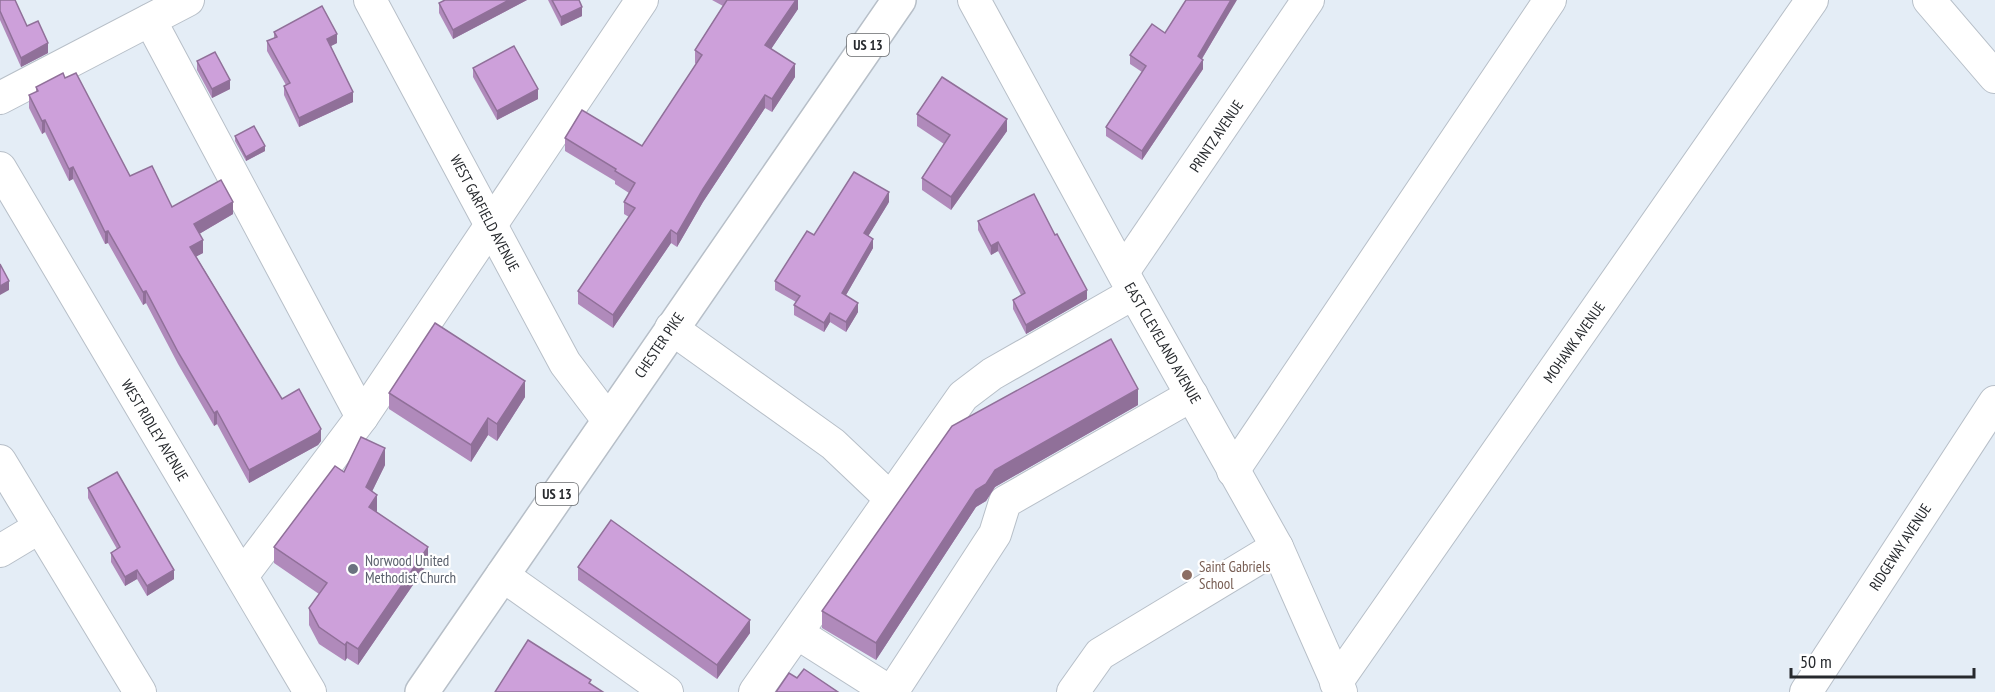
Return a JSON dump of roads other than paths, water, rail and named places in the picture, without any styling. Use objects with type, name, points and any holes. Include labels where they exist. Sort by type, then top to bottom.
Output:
[{"type":"main road","name":"CHESTER PIKE","points":[[422,692],[899,0]]},
{"type":"street","points":[[0,98],[188,0]]},
{"type":"street","name":"WEST GARFIELD AVENUE","points":[[370,0],[565,363],[608,420]]},
{"type":"street","name":"EAST CLEVELAND AVENUE","points":[[974,0],[1128,283],[1277,547],[1338,688]]},
{"type":"street","name":"PRINTZ AVENUE","points":[[1128,283],[1308,0]]},
{"type":"street","points":[[1233,471],[1550,0]]},
{"type":"street","name":"MOHAWK AVENUE","points":[[1338,688],[1812,0]]},
{"type":"street","points":[[1929,0],[1995,76]]},
{"type":"street","points":[[242,576],[362,417],[638,2]]},
{"type":"street","points":[[150,20],[362,417]]},
{"type":"street","name":"WEST RIDLEY AVENUE","points":[[0,168],[310,692]]},
{"type":"street","points":[[755,692],[952,409],[974,385],[1128,283]]},
{"type":"street","points":[[671,328],[833,444],[890,498]]},
{"type":"street","points":[[797,633],[891,692],[995,534],[1005,502],[1192,394]]},
{"type":"street","name":"RIDGEWAY AVENUE","points":[[1806,692],[1995,402]]},
{"type":"street","points":[[0,462],[140,692]]},
{"type":"street","points":[[0,551],[40,527]]},
{"type":"street","points":[[1073,692],[1100,654],[1277,547]]},
{"type":"street","points":[[502,575],[667,692]]},
{"type":"place","name":"Norwood United Methodist Church","points":[[353,569]]},
{"type":"place","name":"Saint Gabriels School","points":[[1187,575]]}]
